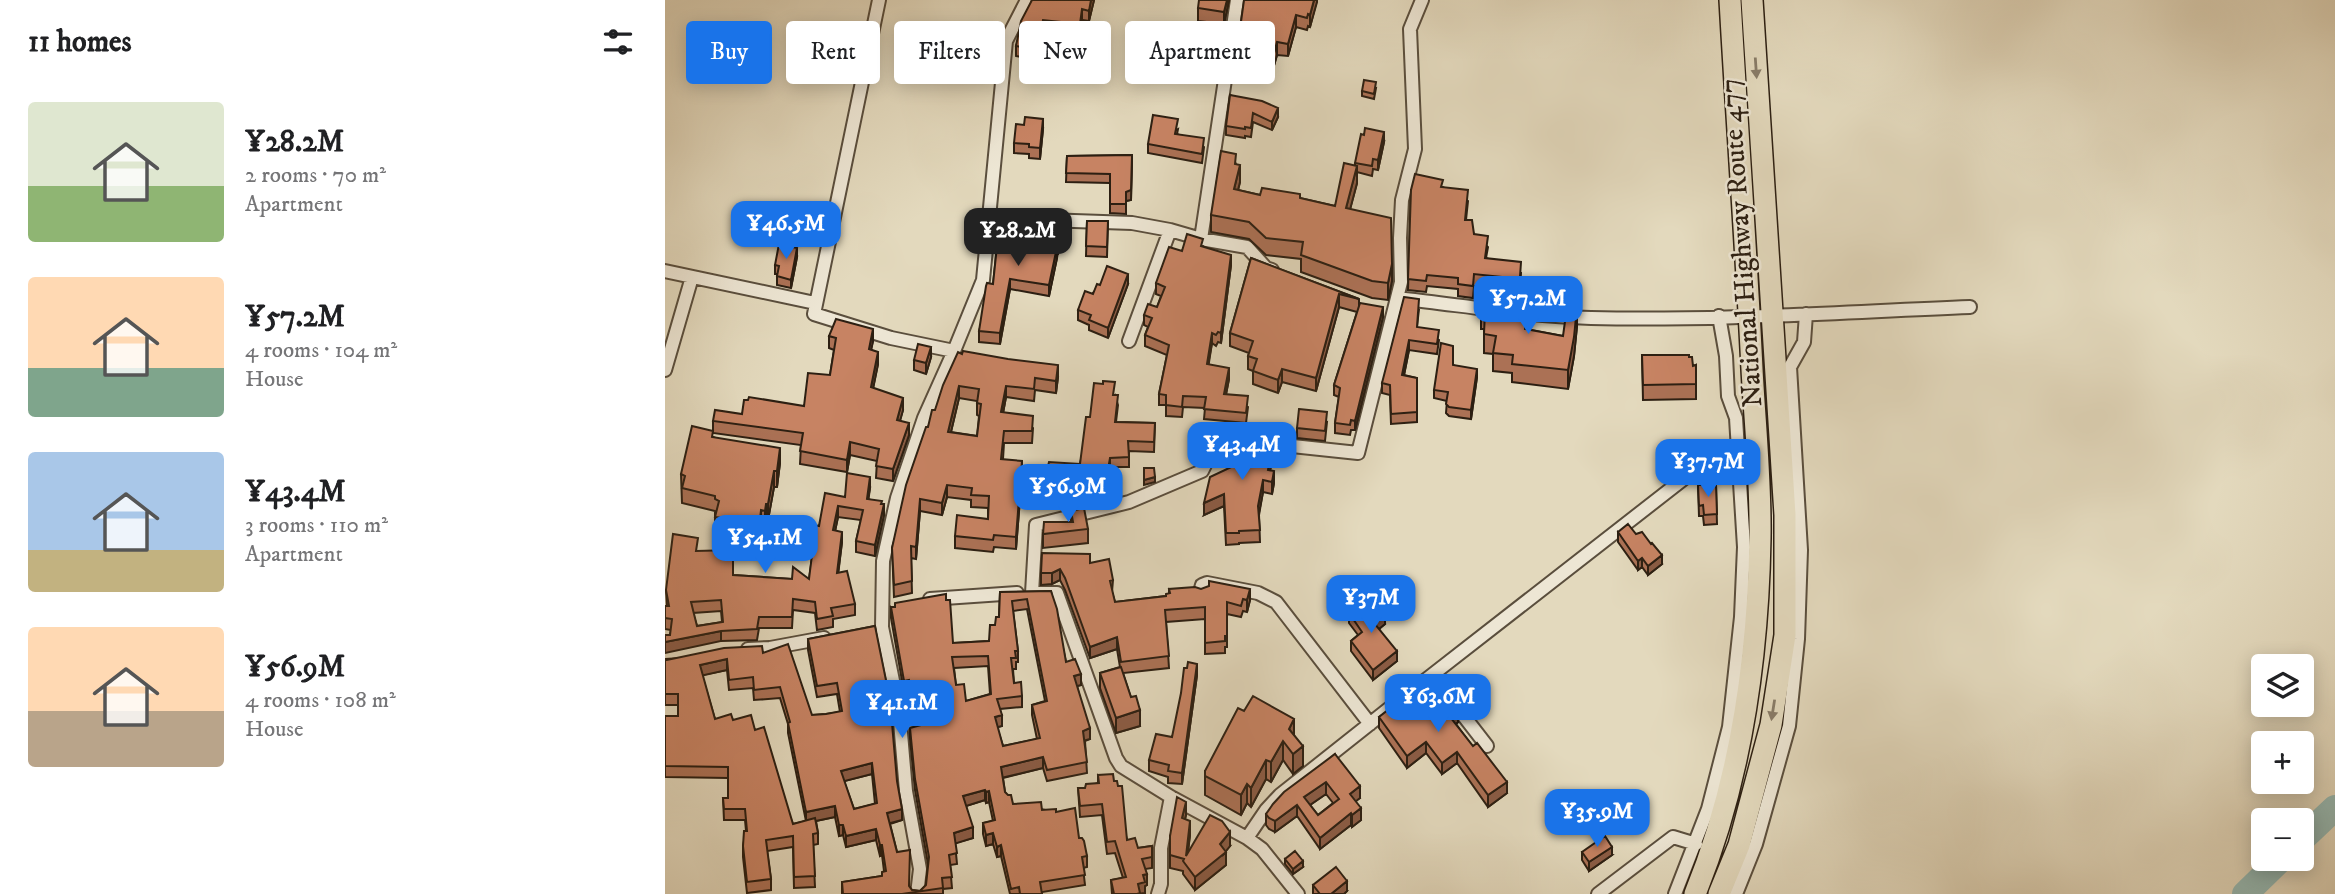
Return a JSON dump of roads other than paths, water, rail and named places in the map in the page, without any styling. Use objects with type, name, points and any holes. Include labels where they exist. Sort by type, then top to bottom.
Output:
[{"type":"highway","name":"National Highway Route 477","points":[[1695,894],[1711,854],[1739,752],[1756,642],[1760,535],[1747,450],[1749,316],[1730,0]]},
{"type":"highway","name":"National Highway Route 477","points":[[1719,894],[1739,845],[1771,725],[1785,635],[1786,515],[1752,0]]},
{"type":"street","points":[[879,0],[814,314],[891,338],[954,351]]},
{"type":"street","points":[[917,894],[920,869],[906,791],[899,710],[876,628],[888,607],[883,561],[897,498],[924,418],[983,280],[1006,41],[1027,0]]},
{"type":"street","points":[[1201,239],[1237,0]]},
{"type":"street","points":[[1032,593],[1037,525],[1129,502],[1202,471],[1220,435],[1273,445],[1358,453],[1392,305],[1401,282],[1402,200],[1415,149],[1410,29],[1422,0]]},
{"type":"street","points":[[989,218],[1132,223],[1170,230],[1201,239],[1247,247],[1266,268],[1289,277]]},
{"type":"street","points":[[1129,341],[1170,230]]},
{"type":"street","points":[[665,271],[815,303]]},
{"type":"street","points":[[665,370],[691,277]]},
{"type":"street","points":[[1392,305],[1592,318],[1772,316],[1970,307]]},
{"type":"street","points":[[1736,894],[1756,844],[1789,726],[1798,639],[1801,551],[1790,367],[1804,342],[1806,314]]},
{"type":"street","points":[[1675,894],[1708,808],[1724,748],[1735,686],[1747,450],[1728,396],[1720,316]]},
{"type":"street","points":[[1247,838],[1280,795],[1722,449],[1747,450]]},
{"type":"street","points":[[1200,592],[1202,585],[1207,583],[1258,593],[1276,602],[1370,724]]},
{"type":"street","points":[[918,601],[941,596],[1058,593],[1121,766],[1171,797],[1247,838],[1262,849],[1298,894]]},
{"type":"street","points":[[735,650],[770,648],[832,636]]},
{"type":"street","points":[[1432,676],[1487,746]]},
{"type":"street","points":[[1158,894],[1161,884],[1161,848],[1171,797]]},
{"type":"street","points":[[1598,894],[1673,837],[1696,844]]},
{"type":"waterway","points":[[2314,828],[2335,808]]},
{"type":"waterway","points":[[2245,894],[2269,871]]}]
